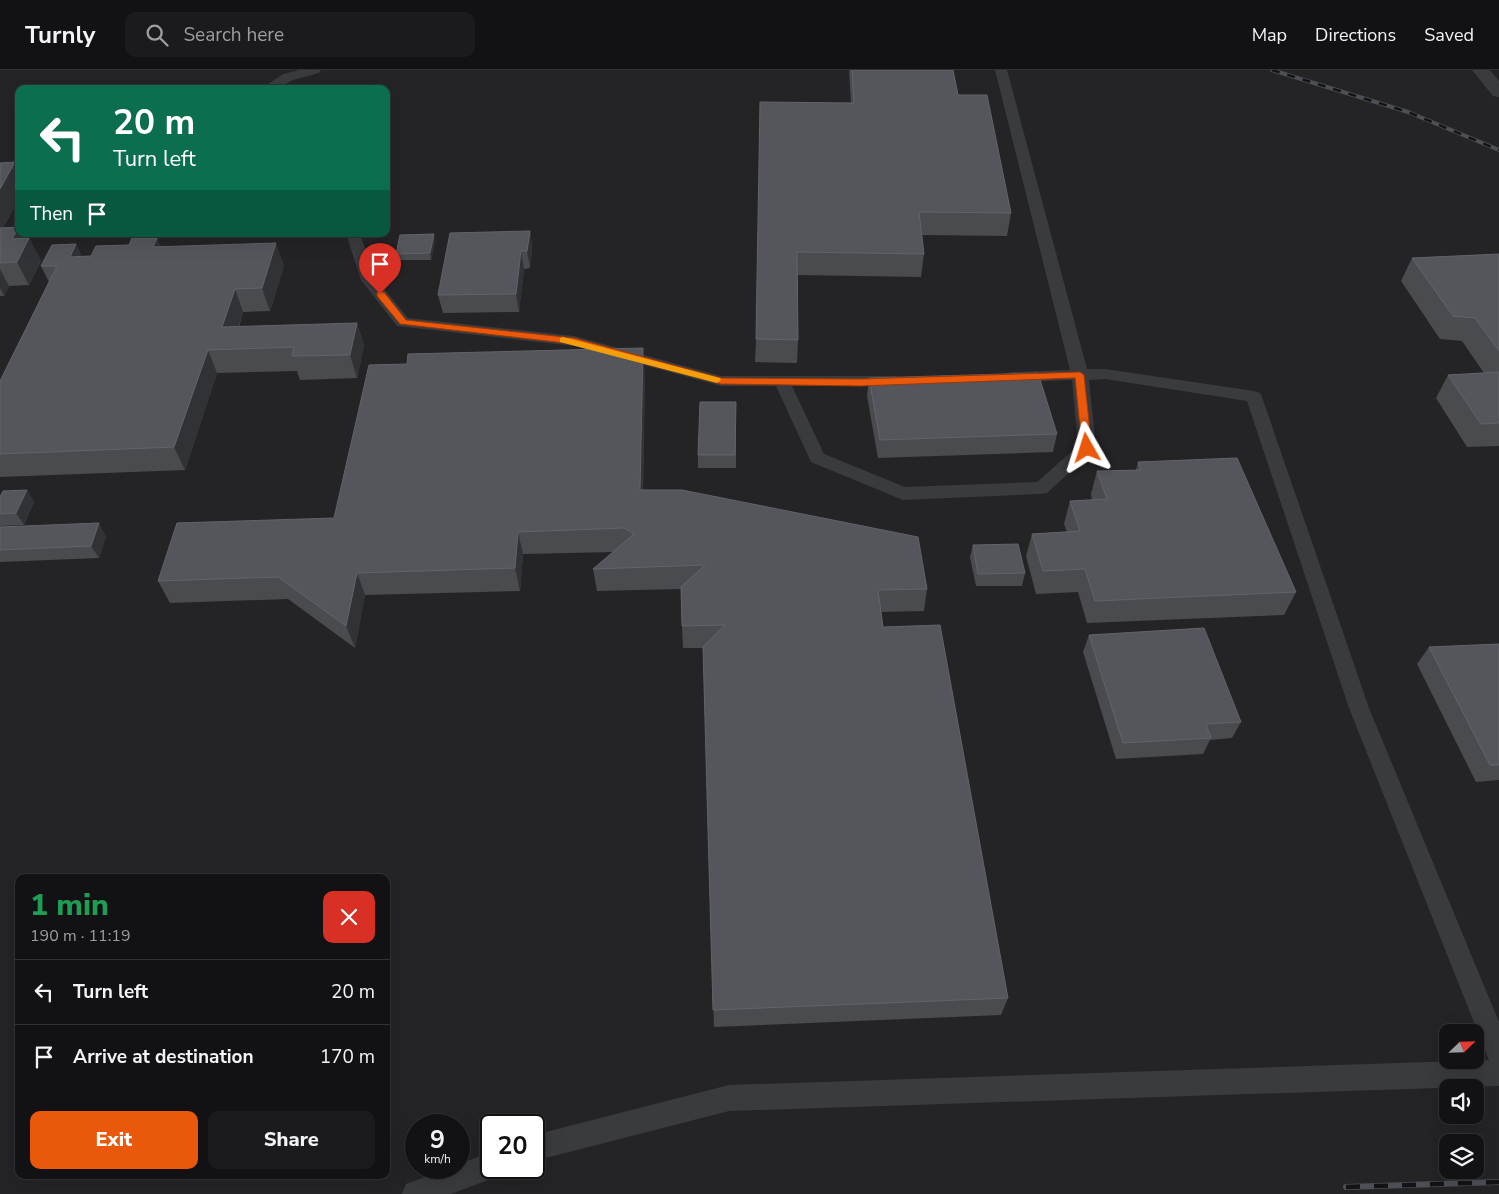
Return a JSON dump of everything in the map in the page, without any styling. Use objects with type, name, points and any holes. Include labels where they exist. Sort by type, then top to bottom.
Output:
[{"type":"street","points":[[1481,70],[1499,92]]},
{"type":"lane","points":[[274,85],[288,77],[315,70]]},
{"type":"lane","points":[[782,382],[818,458],[903,494],[1041,488],[1087,448],[1080,375],[1001,70]]},
{"type":"lane","points":[[354,237],[369,280],[403,322],[574,341],[721,381],[914,380]]},
{"type":"lane","points":[[992,378],[1105,374],[1254,397],[1359,708],[1499,1053]]},
{"type":"lane","points":[[545,1144],[729,1098],[1499,1073]]},
{"type":"lane","points":[[416,1194],[480,1169]]},
{"type":"shaded area","points":[[0,70],[1499,70],[1499,1194],[0,1194]]},
{"type":"building","points":[[852,70],[953,70],[958,95],[987,95],[1011,213],[919,212],[924,254],[797,252],[798,340],[756,339],[760,102],[854,103]]},
{"type":"building","points":[[15,162],[0,189],[0,163]]},
{"type":"building","points":[[15,227],[15,234],[12,239],[29,238],[17,262],[0,263],[0,228]]},
{"type":"building","points":[[530,231],[527,251],[521,251],[516,294],[438,295],[450,233]]},
{"type":"building","points":[[434,234],[430,253],[396,254],[400,235]]},
{"type":"building","points":[[132,238],[157,238],[153,247],[276,243],[262,288],[235,289],[222,327],[357,323],[350,355],[292,356],[294,347],[208,350],[174,447],[0,454],[0,381],[57,266],[41,266],[52,245],[76,244],[70,257],[91,256],[96,246],[129,245]]},
{"type":"building","points":[[1499,254],[1499,351],[1475,318],[1453,316],[1412,258]]},
{"type":"building","points":[[643,348],[640,490],[682,490],[918,537],[927,589],[878,590],[883,627],[940,625],[1008,998],[713,1010],[703,647],[725,625],[682,626],[681,587],[705,565],[593,569],[634,534],[624,528],[518,532],[515,568],[357,573],[346,626],[278,577],[158,581],[177,523],[334,518],[369,365],[407,364],[408,354]]},
{"type":"building","points":[[1499,372],[1499,423],[1481,424],[1448,375]]},
{"type":"building","points":[[1038,373],[1057,434],[880,440],[869,378]]},
{"type":"building","points":[[700,402],[736,402],[735,455],[698,455]]},
{"type":"building","points":[[1237,458],[1296,592],[1095,601],[1085,569],[1043,571],[1032,534],[1080,531],[1070,501],[1107,499],[1097,471],[1141,470],[1138,462]]},
{"type":"building","points":[[27,490],[16,513],[0,514],[0,497],[3,491]]},
{"type":"building","points":[[99,523],[91,546],[0,550],[0,527]]},
{"type":"building","points":[[1018,544],[1025,573],[978,574],[973,545]]},
{"type":"building","points":[[1204,628],[1241,722],[1206,724],[1211,738],[1123,743],[1089,635]]},
{"type":"building","points":[[1499,644],[1499,765],[1490,765],[1429,647]]},
{"type":"railway","points":[[1272,70],[1408,112],[1499,150]]},
{"type":"railway","points":[[1346,1187],[1499,1182]]},
{"type":"slow traffic","points":[[563,340],[574,341],[717,380]]},
{"type":"route","points":[[380,294],[403,322],[574,341],[721,381],[860,382],[1080,375],[1087,448]]}]
